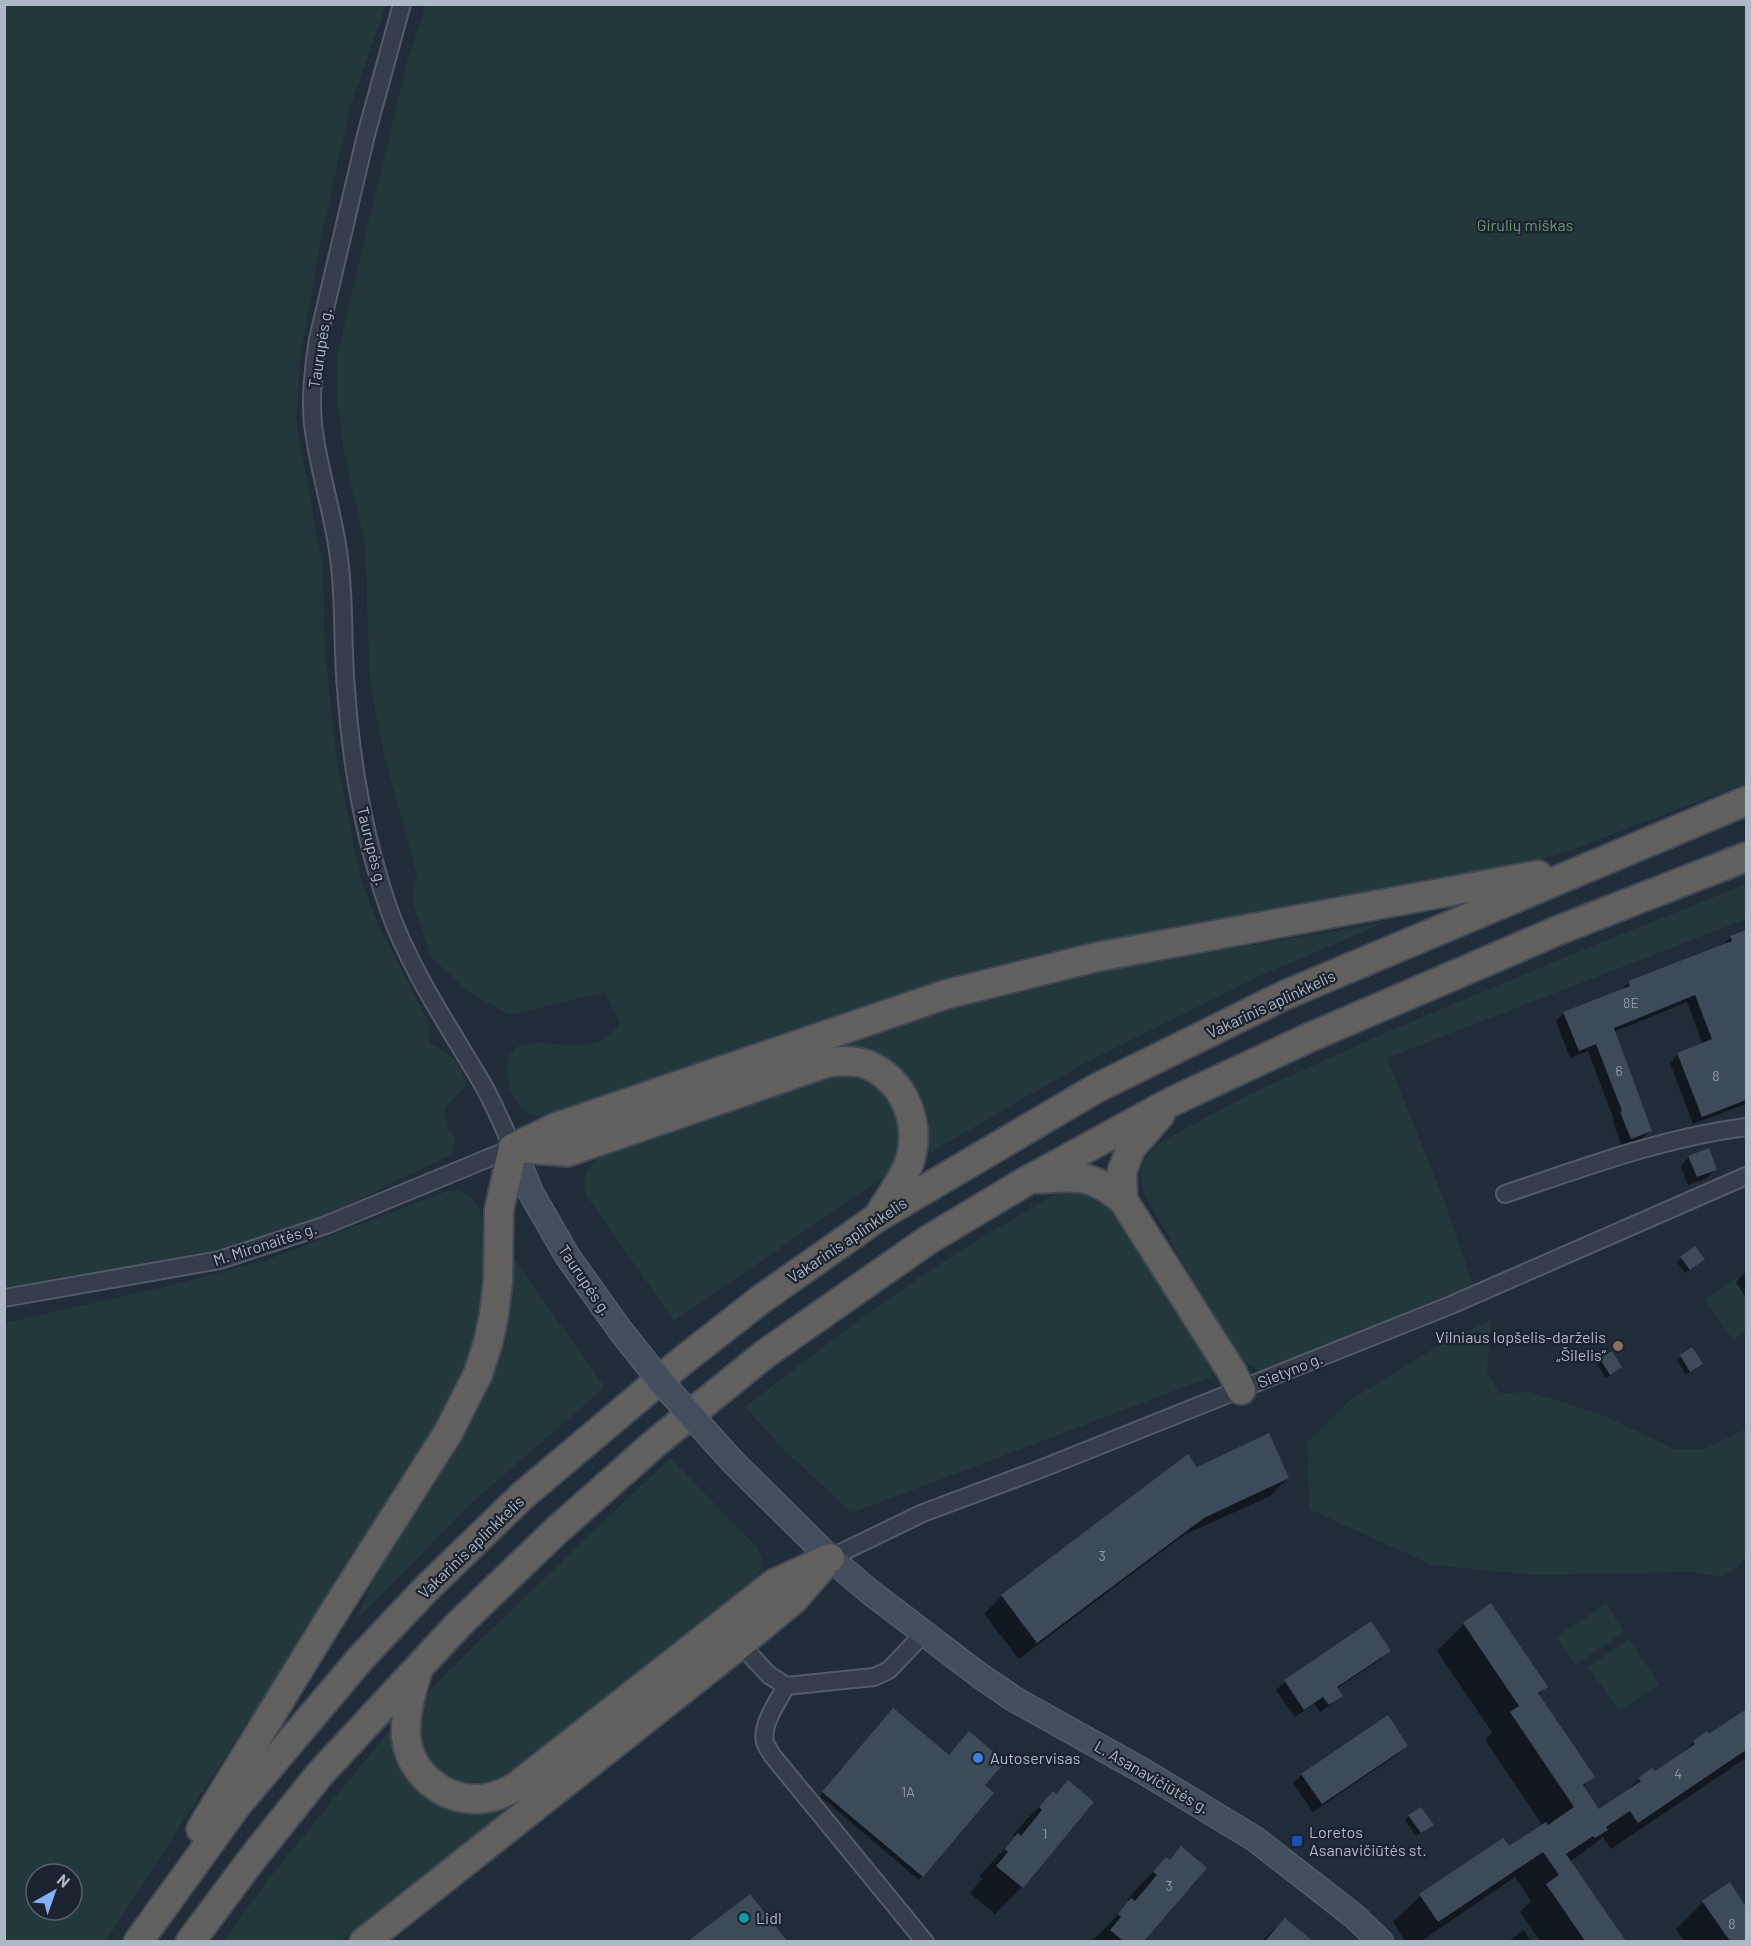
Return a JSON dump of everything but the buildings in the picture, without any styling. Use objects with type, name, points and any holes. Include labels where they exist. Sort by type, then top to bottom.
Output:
[{"type":"highway","name":"Vakarinis aplinkkelis","points":[[138,1941],[237,1805],[361,1658],[425,1590],[514,1504],[681,1362],[760,1300],[878,1217],[1095,1089],[1285,995],[1746,801]]},
{"type":"highway","points":[[190,1941],[319,1775],[459,1624],[556,1531],[654,1444],[765,1354],[928,1240],[1030,1179],[1171,1102],[1306,1039],[1559,930],[1746,857]]},
{"type":"highway","points":[[513,1148],[557,1127],[947,994],[1097,957],[1591,866]]},
{"type":"highway","points":[[513,1148],[567,1152],[829,1062],[847,1061],[864,1064],[889,1078],[908,1105],[913,1121],[914,1135],[909,1165],[878,1217]]},
{"type":"highway","points":[[1123,1200],[1122,1171],[1131,1148],[1171,1102]]},
{"type":"highway","points":[[162,1908],[208,1815],[448,1433],[478,1374],[494,1315],[498,1280],[499,1210],[513,1148]]},
{"type":"highway","points":[[1030,1179],[1073,1177],[1092,1179],[1123,1200],[1232,1372],[1241,1390]]},
{"type":"highway","points":[[419,1668],[408,1707],[406,1735],[409,1752],[415,1765],[425,1778],[450,1794],[479,1799],[491,1797],[517,1786],[775,1583],[830,1558]]},
{"type":"highway","points":[[364,1941],[740,1644],[793,1600],[830,1558]]},
{"type":"main road","name":"Taurupės g.","points":[[513,1148],[531,1193],[568,1257],[620,1330],[662,1383],[733,1462],[830,1558]]},
{"type":"main road","name":"L. Asanavičiūtės g.","points":[[830,1558],[924,1633],[1014,1699],[1143,1771],[1255,1839],[1354,1916],[1381,1941]]},
{"type":"street","name":"Taurupės g.","points":[[402,4],[366,135],[318,339],[312,373],[314,436],[335,526],[342,593],[346,689],[351,741],[359,795],[374,861],[402,942],[447,1026],[482,1084],[513,1148]]},
{"type":"street","points":[[1505,1194],[1607,1158],[1681,1138],[1746,1127]]},
{"type":"street","name":"M. Mironaitės g.","points":[[4,1298],[220,1260],[326,1225],[513,1148]]},
{"type":"street","name":"Sietyno g.","points":[[830,1558],[923,1513],[1241,1390],[1452,1305],[1746,1176]]},
{"type":"street","points":[[740,1644],[769,1675],[786,1686],[874,1677],[889,1670],[924,1633]]},
{"type":"street","points":[[786,1686],[769,1720],[765,1743],[778,1762],[925,1941]]},
{"type":"green space","points":[[4,5],[386,5],[350,108],[321,239],[301,354],[296,419],[323,569],[325,648],[336,754],[360,876],[379,926],[430,1025],[429,1043],[454,1059],[461,1069],[466,1085],[444,1110],[447,1127],[455,1137],[450,1155],[314,1221],[244,1244],[190,1257],[5,1287]]},
{"type":"green space","name":"Girulių miškas","points":[[426,5],[1746,5],[1746,783],[1569,851],[1491,874],[1147,939],[546,1117],[525,1111],[513,1097],[507,1078],[509,1056],[516,1048],[540,1043],[580,1046],[591,1044],[608,1036],[620,1023],[605,992],[510,1015],[470,993],[431,957],[412,899],[417,875],[384,755],[370,684],[365,545],[343,448],[337,400],[337,355],[407,62]]},
{"type":"green space","points":[[1746,884],[1746,919],[1387,1058],[1445,1203],[1473,1284],[1278,1367],[1261,1371],[1239,1359],[1144,1193],[1141,1178],[1142,1166],[1148,1154],[1159,1143],[1248,1095],[1387,1032]]},
{"type":"green space","points":[[1386,922],[1264,974],[1085,1063],[924,1156],[925,1121],[836,1048],[941,1011],[1090,973]]},
{"type":"green space","points":[[837,1074],[869,1082],[879,1089],[894,1109],[901,1133],[901,1145],[893,1168],[879,1180],[674,1321],[586,1195],[584,1182],[590,1166],[603,1152]]},
{"type":"green space","points":[[1066,1188],[1106,1199],[1212,1363],[1211,1377],[852,1513],[785,1451],[745,1407],[843,1332],[923,1275]]},
{"type":"green space","points":[[447,1191],[464,1192],[476,1203],[481,1215],[486,1283],[470,1365],[435,1432],[106,1941],[5,1941],[4,1323],[165,1287],[264,1261]]},
{"type":"green space","points":[[512,1256],[605,1387],[474,1501],[356,1620],[381,1561],[447,1462],[478,1411],[491,1384],[506,1330]]},
{"type":"green space","points":[[1737,1278],[1746,1292],[1746,1331],[1733,1340],[1705,1299]]},
{"type":"green space","points":[[1491,1320],[1487,1372],[1499,1393],[1530,1392],[1605,1416],[1674,1449],[1704,1449],[1746,1429],[1746,1556],[1737,1568],[1721,1577],[1693,1572],[1535,1575],[1432,1565],[1309,1509],[1307,1442],[1349,1401],[1441,1344]]},
{"type":"green space","points":[[670,1458],[756,1546],[762,1559],[757,1581],[506,1779],[475,1785],[448,1778],[428,1759],[422,1746],[421,1708],[429,1692],[450,1669]]},
{"type":"green space","points":[[1606,1604],[1624,1632],[1575,1665],[1556,1637]]},
{"type":"green space","points":[[1629,1639],[1659,1684],[1619,1711],[1588,1667]]},
{"type":"green space","points":[[394,1725],[397,1749],[507,1811],[341,1941],[223,1942],[267,1881]]},
{"type":"place","name":"Vilniaus lopšelis-darželis „Šilelis“","points":[[1618,1346]]},
{"type":"place","name":"Autoservisas","points":[[978,1758]]},
{"type":"place","name":"Loretos Asanavičiūtės st.","points":[[1297,1841]]},
{"type":"place","name":"Lidl","points":[[744,1918]]}]
